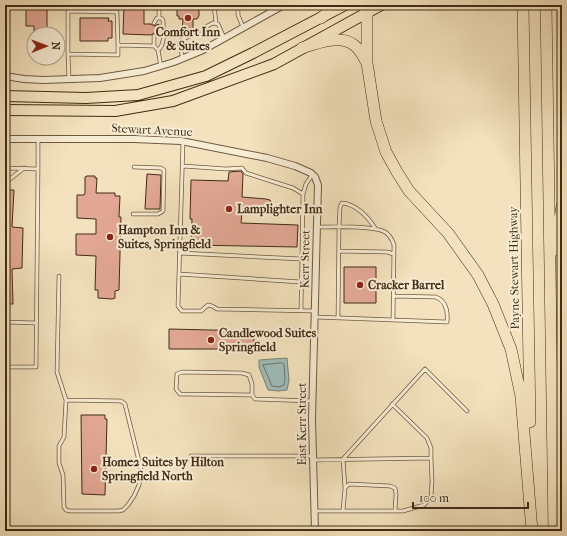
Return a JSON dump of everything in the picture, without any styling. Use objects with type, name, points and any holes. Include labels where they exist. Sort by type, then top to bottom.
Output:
[{"type":"highway","points":[[321,18],[337,5]]},
{"type":"highway","name":"Payne Stewart Highway","points":[[523,5],[532,531]]},
{"type":"highway","points":[[546,5],[554,531]]},
{"type":"highway","points":[[365,9],[367,63],[376,121],[382,142],[391,162],[410,191],[448,233],[469,261],[488,294],[506,334],[515,365],[521,396],[532,531]]},
{"type":"highway","points":[[302,48],[318,42],[343,41],[355,45],[367,63]]},
{"type":"highway","points":[[552,350],[551,304],[554,261],[562,206]]},
{"type":"main road","points":[[5,96],[86,98],[138,96],[206,76],[345,5]]},
{"type":"main road","points":[[5,110],[114,111],[173,101],[274,64],[365,9],[381,5]]},
{"type":"street","points":[[5,76],[34,80],[68,79],[117,77],[144,71],[183,59],[225,39],[276,8],[284,5]]},
{"type":"street","name":"Stewart Avenue","points":[[5,139],[140,139],[184,141],[282,162],[308,171],[314,176]]},
{"type":"street","name":"Kerr Street","points":[[314,176],[318,185],[315,314]]},
{"type":"street","name":"East Kerr Street","points":[[315,314],[312,401],[315,531]]},
{"type":"lane","points":[[68,5],[68,79]]},
{"type":"lane","points":[[158,50],[162,46],[163,39],[163,20],[159,18],[159,5]]},
{"type":"lane","points":[[214,5],[216,23],[218,24],[225,39]]},
{"type":"lane","points":[[238,5],[238,15],[244,28]]},
{"type":"lane","points":[[68,11],[118,12],[118,55],[68,54]]},
{"type":"lane","points":[[154,23],[155,19],[159,18]]},
{"type":"lane","points":[[183,59],[179,43],[213,23],[216,23]]},
{"type":"lane","points":[[154,36],[154,46]]},
{"type":"lane","points":[[118,45],[154,46],[158,50],[161,66]]},
{"type":"lane","points":[[5,367],[36,367],[38,139]]},
{"type":"lane","points":[[184,141],[178,306],[182,311],[201,311],[208,305],[217,309],[301,310],[338,318],[447,322],[448,317],[445,304],[441,299],[436,297],[393,296]]},
{"type":"lane","points":[[183,166],[226,169],[242,168],[246,173],[293,188],[303,194]]},
{"type":"lane","points":[[134,167],[161,168],[164,170],[163,211],[158,214],[134,214]]},
{"type":"lane","points":[[5,168],[38,169]]},
{"type":"lane","points":[[10,179],[24,168]]},
{"type":"lane","points":[[301,310],[303,194],[306,184],[314,176]]},
{"type":"lane","points":[[338,318],[339,227],[340,207],[342,203],[347,203],[368,217],[375,228]]},
{"type":"lane","points":[[317,227],[375,228],[391,237],[394,244],[393,320]]},
{"type":"lane","points":[[339,251],[387,252],[394,254]]},
{"type":"lane","points":[[180,253],[302,259]]},
{"type":"lane","points":[[179,274],[301,282]]},
{"type":"lane","points":[[59,276],[57,372],[66,400],[64,437],[59,446],[59,463],[63,475],[64,507],[66,510],[70,511],[112,512],[123,510],[131,501],[139,485],[141,469],[125,404],[121,401],[66,400]]},
{"type":"lane","points":[[5,322],[36,323]]},
{"type":"lane","points":[[343,511],[345,488],[343,459],[392,404],[426,369],[467,410]]},
{"type":"lane","points":[[252,395],[252,384],[249,375],[242,373],[182,372],[177,374],[176,389],[180,394],[252,395],[255,398],[312,401]]},
{"type":"lane","points":[[314,511],[395,511],[414,509],[424,505],[431,497],[431,448],[427,438],[392,404]]},
{"type":"lane","points":[[191,456],[343,459],[431,458]]},
{"type":"lane","points":[[345,488],[349,484],[390,486],[395,488],[395,511]]},
{"type":"water","points":[[287,358],[289,380],[287,390],[268,390],[259,367],[259,360]]},
{"type":"building","points":[[32,5],[47,5],[47,26],[26,26],[26,8],[31,8]]},
{"type":"building","points":[[124,5],[144,5],[144,24],[151,24],[154,26],[159,24],[158,35],[154,33],[151,35],[123,34]]},
{"type":"building","name":"Comfort Inn & Suites","points":[[177,5],[199,5],[199,16],[197,19],[193,19],[193,30],[182,30],[183,19],[179,19],[179,16],[177,16]]},
{"type":"building","points":[[80,18],[109,18],[108,21],[112,21],[112,38],[108,38],[108,41],[80,41]]},
{"type":"building","name":"Lamplighter Inn","points":[[241,171],[243,174],[242,197],[270,200],[272,205],[267,211],[242,211],[241,223],[298,225],[297,247],[191,245],[191,180],[228,181],[229,172]]},
{"type":"building","points":[[147,174],[161,175],[160,209],[145,209]]},
{"type":"building","name":"Hampton Inn & Suites, Springfield","points":[[95,176],[95,178],[97,178],[96,193],[115,193],[115,196],[120,196],[119,217],[121,217],[119,290],[115,291],[115,298],[112,299],[98,298],[98,290],[95,290],[96,256],[76,255],[76,234],[96,234],[96,219],[77,218],[77,195],[84,195],[85,177]]},
{"type":"building","points":[[5,190],[14,190],[12,227],[23,228],[22,268],[12,269],[13,304],[5,304]]},
{"type":"building","name":"Cracker Barrel","points":[[344,267],[376,267],[376,303],[344,303]]},
{"type":"building","name":"Candlewood Suites Springfield","points":[[169,329],[254,331],[254,349],[169,349]]},
{"type":"building","name":"Home2 Suites by Hilton Springfield North","points":[[81,415],[105,415],[105,419],[107,419],[105,495],[82,494]]},
{"type":"place","name":"Comfort Inn & Suites","points":[[188,18]]},
{"type":"place","name":"Lamplighter Inn","points":[[229,209]]},
{"type":"place","name":"Hampton Inn & Suites, Springfield","points":[[110,237]]},
{"type":"place","name":"Cracker Barrel","points":[[360,285]]},
{"type":"place","name":"Candlewood Suites Springfield","points":[[211,340]]},
{"type":"place","name":"Home2 Suites by Hilton Springfield North","points":[[94,469]]}]
